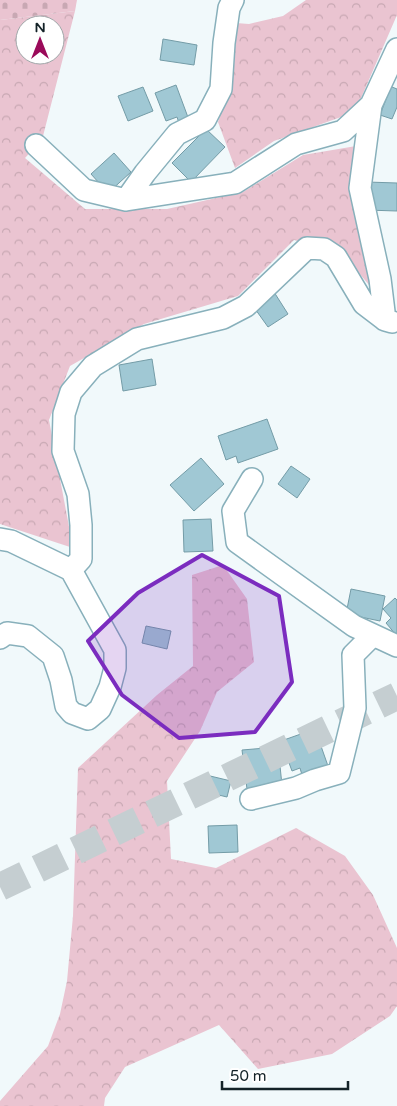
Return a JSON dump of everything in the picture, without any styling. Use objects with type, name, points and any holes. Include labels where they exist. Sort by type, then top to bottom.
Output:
[{"type":"street","points":[[126,200],[177,134],[205,120],[221,89],[224,44],[229,8],[232,0]]},
{"type":"street","points":[[391,322],[360,188],[371,105],[397,49]]},
{"type":"street","points":[[36,145],[84,190],[126,200],[235,184],[296,144],[343,130],[371,105]]},
{"type":"street","points":[[71,570],[81,559],[81,525],[78,494],[63,451],[64,414],[71,392],[92,366],[137,339],[223,318],[246,306],[307,248],[324,249],[336,257],[364,304],[391,322]]},
{"type":"street","points":[[252,479],[233,511],[237,542],[354,626],[397,646]]},
{"type":"street","points":[[0,539],[11,541],[71,570],[115,650],[116,668],[100,709],[88,718],[72,714],[66,706],[61,680],[53,656],[28,636],[7,633],[0,638]]},
{"type":"street","points":[[251,799],[296,788],[338,772],[355,708],[353,655],[373,634]]},
{"type":"highlighted area","points":[[202,555],[279,596],[292,682],[255,732],[179,738],[122,695],[88,641],[138,593]]},
{"type":"green space","points":[[0,0],[77,0],[75,11],[42,15],[15,15],[15,18],[0,20]]},
{"type":"green space","points":[[306,0],[397,0],[397,15],[355,112],[274,141],[235,168],[218,122],[231,84],[236,23],[249,24],[283,16]]},
{"type":"green space","points":[[75,11],[65,50],[65,15],[42,15]]},
{"type":"green space","points":[[15,18],[15,65],[61,65],[42,140],[25,158],[85,209],[167,209],[243,192],[303,155],[362,145],[352,204],[376,293],[340,251],[294,240],[238,296],[144,324],[70,366],[49,420],[73,548],[0,524],[0,20]]},
{"type":"green space","points":[[223,565],[247,599],[254,662],[217,692],[200,731],[167,781],[171,859],[216,868],[296,828],[345,856],[373,895],[397,948],[397,1006],[390,1016],[332,1054],[258,1069],[219,1025],[125,1067],[105,1098],[104,1106],[0,1106],[0,1101],[48,1046],[60,1014],[67,981],[73,916],[78,768],[157,695],[193,666],[192,575]]},
{"type":"building","points":[[163,39],[197,45],[194,65],[160,60]]},
{"type":"building","points":[[176,85],[189,120],[179,123],[177,117],[166,121],[155,93]]},
{"type":"building","points":[[387,85],[397,89],[397,107],[392,119],[380,115],[388,94],[385,92]]},
{"type":"building","points":[[143,87],[153,111],[128,121],[118,96]]},
{"type":"building","points":[[206,129],[225,147],[191,182],[172,163]]},
{"type":"building","points":[[114,153],[131,172],[108,193],[91,174]]},
{"type":"building","points":[[367,182],[397,183],[397,211],[366,210]]},
{"type":"building","points":[[274,292],[288,314],[268,327],[253,306]]},
{"type":"building","points":[[152,359],[156,385],[123,391],[119,365]]},
{"type":"building","points":[[267,419],[278,449],[238,463],[236,456],[226,460],[218,436]]},
{"type":"building","points":[[201,458],[224,484],[194,511],[170,485]]},
{"type":"building","points":[[291,466],[310,479],[297,498],[278,484]]},
{"type":"building","points":[[211,519],[213,551],[184,552],[183,520]]},
{"type":"building","points":[[351,589],[385,596],[380,621],[346,614]]},
{"type":"building","points":[[395,598],[397,600],[397,636],[386,623],[391,618],[383,609]]},
{"type":"building","points":[[146,626],[171,631],[167,649],[142,643]]},
{"type":"building","points":[[315,729],[328,766],[302,775],[300,768],[292,771],[281,741]]},
{"type":"building","points":[[278,747],[282,785],[247,789],[242,750]]},
{"type":"building","points":[[206,775],[231,781],[227,797],[202,791]]},
{"type":"building","points":[[237,825],[238,852],[209,853],[208,826]]},
{"type":"tunnel","points":[[0,887],[397,696]]}]
